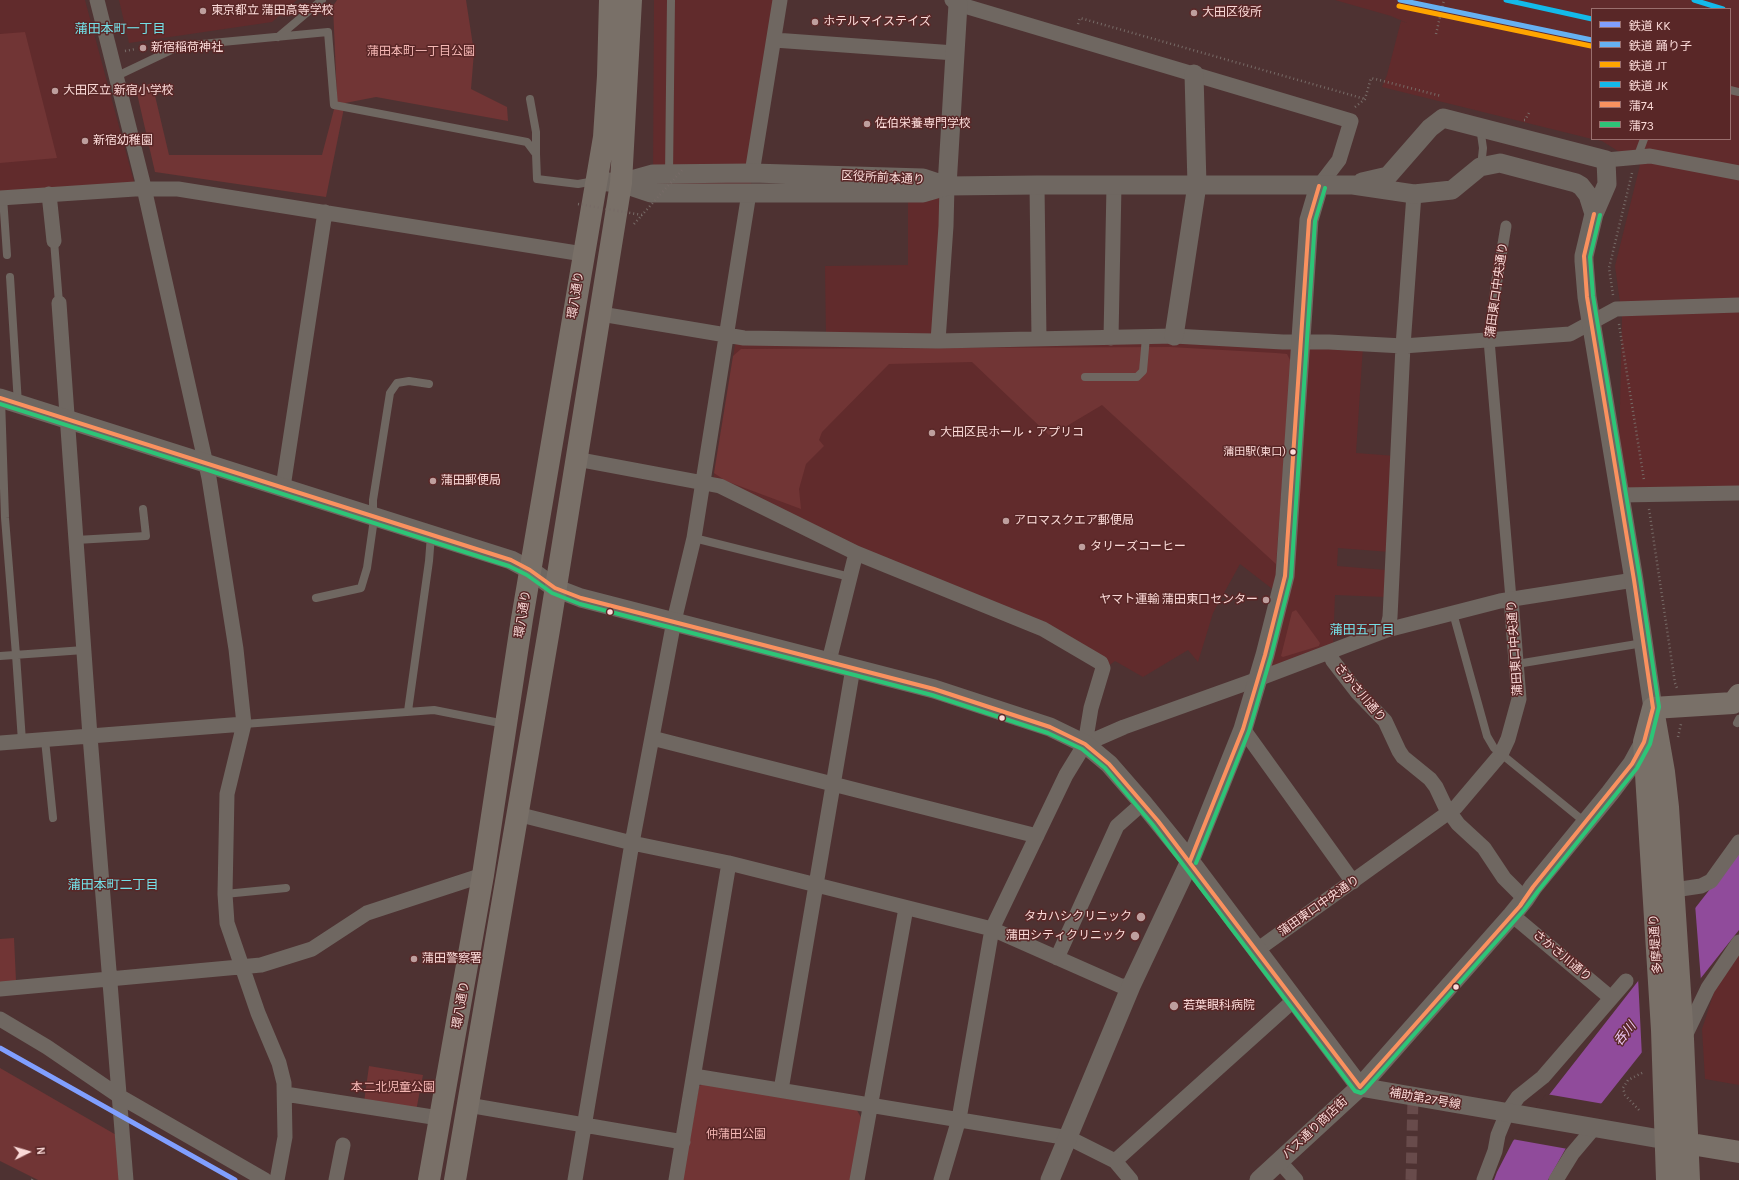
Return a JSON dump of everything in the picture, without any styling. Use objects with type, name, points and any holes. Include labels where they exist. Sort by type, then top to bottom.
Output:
[{"type":"main road","name":"環八通り","points":[[429,1180],[483,875],[522,619],[596,181],[605,122],[610,0]]},
{"type":"main road","name":"環八通り","points":[[455,1180],[601,314],[621,183],[630,48],[631,0]]},
{"type":"main road","points":[[1653,708],[1737,709]]},
{"type":"main road","name":"多摩堤通り","points":[[1653,708],[1644,742],[1662,1030],[1676,1142],[1689,1180]]},
{"type":"main road","name":"多摩堤通り","points":[[1653,708],[1664,772],[1674,890],[1683,1039],[1676,1142],[1668,1180]]},
{"type":"main road","points":[[1676,1142],[1739,1152]]},
{"type":"street","points":[[97,0],[144,189],[206,464],[236,649],[244,724],[227,794],[225,894],[227,923],[258,1013],[279,1063],[285,1094],[285,1137],[277,1180]]},
{"type":"street","points":[[938,341],[946,226],[955,53],[955,2],[1351,121],[1339,160],[1319,186],[1309,220],[1285,576],[1258,679],[1243,729],[1190,861],[1131,986],[1069,1138],[1050,1180]]},
{"type":"street","points":[[752,174],[774,40],[776,3]]},
{"type":"street","points":[[774,40],[955,53]]},
{"type":"street","points":[[1174,336],[1198,185],[1194,74]]},
{"type":"street","points":[[1353,185],[1388,176],[1430,128],[1443,118],[1606,160],[1650,156],[1739,173]]},
{"type":"street","points":[[1606,160],[1607,184],[1594,214],[1584,256],[1592,323],[1634,580],[1653,708]]},
{"type":"street","points":[[947,186],[1353,185],[1414,194],[1452,190],[1480,168],[1500,163],[1576,183],[1588,195],[1594,214]]},
{"type":"street","name":"区役所前本通り","points":[[621,183],[653,174],[676,172],[924,178],[947,186]]},
{"type":"street","points":[[596,181],[621,183]]},
{"type":"street","name":"区役所前本通り","points":[[621,183],[652,194],[923,193],[947,186]]},
{"type":"street","points":[[1037,185],[1039,339]]},
{"type":"street","points":[[1111,338],[1114,185]]},
{"type":"street","points":[[2,198],[144,189],[178,189],[583,254]]},
{"type":"street","points":[[575,1180],[632,843],[674,621],[694,538],[749,193]]},
{"type":"street","points":[[49,194],[54,241]]},
{"type":"street","points":[[1387,630],[1390,617],[1403,346],[1414,194]]},
{"type":"street","points":[[283,487],[325,212]]},
{"type":"street","name":"蒲田東口中央通り","points":[[1256,950],[1456,807],[1501,754],[1508,740],[1519,699],[1489,340],[1506,226]]},
{"type":"street","points":[[59,303],[90,736],[126,1180]]},
{"type":"street","points":[[601,314],[744,338],[938,341],[1174,336],[1403,346],[1570,334],[1616,310],[1739,305]]},
{"type":"street","points":[[6,400],[511,560],[530,570],[555,588],[581,598],[830,661],[970,700],[1050,727],[1084,744],[1109,764],[1190,861],[1360,1087]]},
{"type":"street","points":[[576,459],[720,486],[856,553],[1043,629],[1097,659],[1101,663],[1103,668],[1091,708],[1084,744],[1066,775],[992,928],[959,1119],[941,1180]]},
{"type":"street","points":[[1620,495],[1739,493]]},
{"type":"street","points":[[830,661],[856,553]]},
{"type":"street","points":[[1084,744],[1124,727],[1258,679],[1387,630],[1511,599],[1634,580]]},
{"type":"street","name":"さかさ川通り","points":[[1328,652],[1356,692],[1385,722],[1398,751],[1403,757],[1421,771],[1436,787],[1449,812],[1458,824],[1484,848],[1507,882],[1525,899]]},
{"type":"street","points":[[781,1090],[853,668]]},
{"type":"street","points":[[0,743],[244,724]]},
{"type":"street","points":[[1243,729],[1353,882]]},
{"type":"street","points":[[652,738],[1037,836]]},
{"type":"street","name":"バス通り商店街","points":[[1258,1180],[1360,1087],[1512,915],[1533,886],[1586,823],[1632,764],[1644,742]]},
{"type":"street","points":[[1057,958],[1117,826],[1143,803]]},
{"type":"street","points":[[517,814],[632,843],[729,863],[815,886],[992,928],[1121,986],[1131,986]]},
{"type":"street","points":[[1674,890],[1701,886],[1710,881],[1739,842]]},
{"type":"street","points":[[676,1180],[729,863]]},
{"type":"street","points":[[0,989],[261,965],[312,949],[367,913],[483,875]]},
{"type":"street","points":[[857,1180],[906,908]]},
{"type":"street","name":"さかさ川通り","points":[[1512,915],[1611,998]]},
{"type":"street","points":[[1683,1039],[1708,988],[1739,942]]},
{"type":"street","points":[[1484,1180],[1495,1151],[1498,1135],[1507,1113],[1518,1097],[1543,1077],[1626,981]]},
{"type":"street","points":[[1115,1161],[1294,1000]]},
{"type":"street","points":[[0,1019],[47,1047],[119,1096],[265,1180]]},
{"type":"street","points":[[694,1076],[1069,1138],[1115,1161],[1131,1180]]},
{"type":"street","name":"補助第27号線","points":[[1360,1087],[1676,1142]]},
{"type":"street","points":[[285,1094],[439,1118]]},
{"type":"street","points":[[468,1106],[683,1142]]},
{"type":"street","points":[[1556,1180],[1572,1154],[1592,1127]]},
{"type":"street","points":[[336,1180],[343,1145]]},
{"type":"street","points":[[1279,1161],[1296,1180]]},
{"type":"lane","points":[[278,37],[322,0]]},
{"type":"lane","points":[[671,0],[676,172]]},
{"type":"lane","points":[[116,76],[180,46],[328,32],[334,104],[527,142],[536,154]]},
{"type":"lane","points":[[530,99],[536,132],[537,179],[578,184],[596,181]]},
{"type":"lane","points":[[1470,124],[1481,134],[1483,148],[1480,168]]},
{"type":"lane","points":[[1637,158],[1644,140]]},
{"type":"lane","points":[[2,198],[7,255]]},
{"type":"lane","points":[[54,241],[59,303]]},
{"type":"lane","points":[[10,277],[4,518],[22,741]]},
{"type":"lane","points":[[1085,377],[1137,377],[1143,371],[1146,337]]},
{"type":"lane","points":[[316,598],[361,588],[367,568],[373,526],[373,500],[390,393],[397,383],[409,381],[429,384]]},
{"type":"lane","points":[[76,540],[146,536],[143,509]]},
{"type":"lane","points":[[408,711],[426,561],[431,535]]},
{"type":"lane","points":[[694,538],[850,577]]},
{"type":"lane","points":[[1453,613],[1487,736],[1494,748],[1586,823]]},
{"type":"lane","points":[[1517,664],[1643,643]]},
{"type":"lane","points":[[0,656],[84,650]]},
{"type":"lane","points":[[244,724],[434,710],[507,725]]},
{"type":"lane","points":[[45,740],[53,818]]},
{"type":"lane","points":[[225,894],[286,888]]},
{"type":"path","points":[[1436,34],[1444,0]]},
{"type":"path","points":[[1076,29],[1080,18],[1365,99]]},
{"type":"path","points":[[1355,105],[1365,99],[1371,78],[1441,96]]},
{"type":"path","points":[[1521,118],[1525,120],[1530,111]]},
{"type":"path","points":[[1637,158],[1609,268],[1647,495],[1675,683],[1678,690]]},
{"type":"path","points":[[578,204],[642,215],[676,172]]},
{"type":"path","points":[[1639,1110],[1625,1095],[1623,1088],[1628,1080],[1647,1071]]},
{"type":"shaded area","name":"大田区立 新宿小学校","points":[[0,0],[85,0],[134,182],[0,194]]},
{"type":"shaded area","name":"東京都立 蒲田高等学校","points":[[119,0],[297,0],[272,22],[129,43]]},
{"type":"shaded area","points":[[654,0],[781,0],[751,185],[653,184]]},
{"type":"shaded area","points":[[1335,0],[1739,0],[1739,490],[1618,493],[1622,317],[1615,266],[1640,165],[1598,140],[1731,140],[1731,8],[1591,8],[1591,139],[1382,87],[1387,75],[1401,21],[1407,23],[1391,16]]},
{"type":"shaded area","points":[[949,185],[942,336],[1363,346],[1356,453],[1396,456],[1390,552],[1338,548],[1337,566],[1386,570],[1385,597],[1335,595],[1333,647],[1266,670],[1284,598],[1240,564],[1213,613],[1198,662],[1188,650],[1143,677],[1115,661],[1107,667],[713,481],[736,339],[826,337],[825,266],[908,265],[908,187]]},
{"type":"shaded area","points":[[1739,955],[1739,1085],[1705,1079],[1702,1029],[1715,989]]},
{"type":"green space","name":"蒲田本町一丁目公園","points":[[337,0],[466,0],[474,52],[471,89],[507,107],[508,121],[376,97],[345,103],[326,197],[155,172],[136,89],[152,83],[169,155],[322,155],[337,98],[333,6]]},
{"type":"green space","points":[[25,32],[57,158],[0,163],[0,34]]},
{"type":"green space","points":[[1170,347],[1287,354],[1291,362],[1276,564],[1102,405],[1050,436],[972,362],[889,364],[822,432],[819,440],[824,446],[806,464],[799,489],[801,509],[726,481],[714,473],[733,356],[741,349]]},
{"type":"green space","points":[[1296,610],[1320,643],[1319,646],[1283,657],[1281,656],[1292,612]]},
{"type":"green space","points":[[14,938],[16,981],[0,982],[0,939]]},
{"type":"green space","name":"本二北児童公園","points":[[369,1066],[423,1075],[416,1111],[364,1102]]},
{"type":"green space","points":[[0,1068],[118,1136],[121,1180],[38,1180],[0,1161]]},
{"type":"green space","name":"仲蒲田公園","points":[[706,1083],[855,1107],[862,1119],[852,1180],[682,1180],[699,1086]]},
{"type":"water","name":"呑川","points":[[1739,852],[1739,930],[1566,1148],[1548,1180],[1494,1180],[1513,1141]]},
{"type":"pier","points":[[1695,904],[1701,981],[1642,1057],[1638,977]]},
{"type":"pier","points":[[1546,1094],[1604,1104],[1568,1149],[1512,1139]]},
{"type":"tunnel","points":[[1411,1180],[1413,1097]]},
{"type":"rail line","name":"踊り子","points":[[1400,0],[1591,40]]},
{"type":"rail line","name":"JK","points":[[1506,0],[1591,19]]},
{"type":"rail line","name":"JK","points":[[1694,0],[1720,8]]},
{"type":"rail line","name":"JT","points":[[1399,6],[1591,46]]},
{"type":"rail line","name":"KK","points":[[0,1048],[235,1180]]},
{"type":"transit line","name":"蒲74","points":[[1190,861],[1243,729],[1265,655],[1285,576],[1309,220],[1319,186]]},
{"type":"transit line","name":"蒲73","points":[[1196,863],[1249,731],[1271,656],[1291,577],[1315,221],[1325,188]]},
{"type":"transit line","name":"蒲74","points":[[0,398],[511,560],[530,570],[555,588],[581,598],[934,689],[1050,727],[1085,744],[1109,764],[1158,821],[1360,1087],[1520,906],[1533,887],[1632,764],[1644,742],[1653,708],[1634,580],[1587,297],[1584,256],[1594,214]]},
{"type":"transit line","name":"蒲73","points":[[0,404],[509,566],[527,575],[552,593],[580,604],[932,695],[1048,733],[1082,749],[1105,768],[1153,825],[1355,1091],[1361,1093],[1524,910],[1637,768],[1650,744],[1659,707],[1640,579],[1593,296],[1590,257],[1600,215]]},
{"type":"place","name":"東京都立 蒲田高等学校","points":[[203,11]]},
{"type":"place","name":"大田区役所","points":[[1194,13]]},
{"type":"place","name":"ホテルマイステイズ","points":[[815,22]]},
{"type":"place","name":"新宿稲荷神社","points":[[143,48]]},
{"type":"place","name":"大田区立 新宿小学校","points":[[55,91]]},
{"type":"place","name":"佐伯栄養専門学校","points":[[867,124]]},
{"type":"place","name":"新宿幼稚園","points":[[85,141]]},
{"type":"place","name":"大田区民ホール・アプリコ","points":[[932,433]]},
{"type":"place","name":"蒲田駅(東口)","points":[[1293,452]]},
{"type":"place","name":"蒲田郵便局","points":[[433,481]]},
{"type":"place","name":"アロマスクエア郵便局","points":[[1006,521]]},
{"type":"place","name":"タリーズコーヒー","points":[[1082,547]]},
{"type":"place","name":"ヤマト運輸 蒲田東口センター","points":[[1266,600]]},
{"type":"place","name":"タカハシクリニック","points":[[1141,917]]},
{"type":"place","name":"蒲田シティクリニック","points":[[1135,936]]},
{"type":"place","name":"蒲田警察署","points":[[414,959]]},
{"type":"place","name":"若葉眼科病院","points":[[1174,1006]]},
{"type":"district","name":"蒲田本町一丁目","points":[[120,29]]},
{"type":"district","name":"蒲田五丁目","points":[[1362,630]]},
{"type":"district","name":"蒲田本町二丁目","points":[[113,885]]}]
